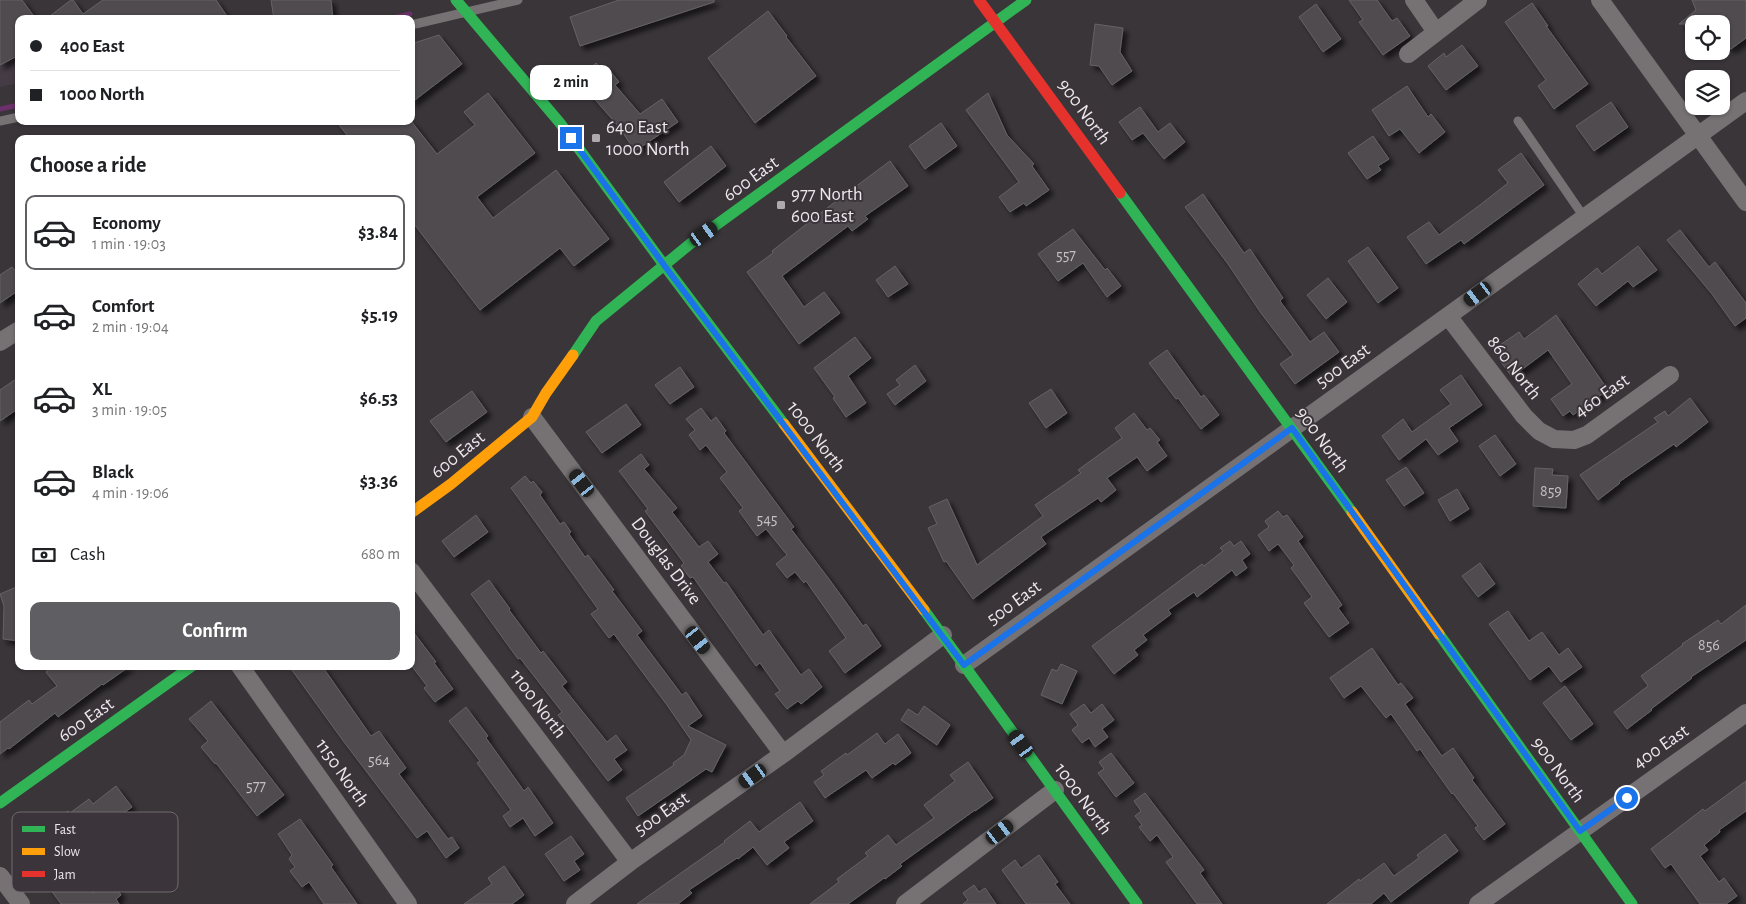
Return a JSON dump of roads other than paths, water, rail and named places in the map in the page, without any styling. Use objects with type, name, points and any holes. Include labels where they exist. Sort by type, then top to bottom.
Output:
[{"type":"street","name":"1000 North","points":[[456,0],[560,123],[664,265],[943,635],[1137,904]]},
{"type":"street","name":"900 North","points":[[979,0],[1292,428],[1632,904]]},
{"type":"street","name":"600 East","points":[[415,510],[451,484],[532,417],[546,393],[596,321],[664,265],[1026,0]]},
{"type":"street","points":[[1414,0],[1436,32]]},
{"type":"street","points":[[1408,54],[1478,0]]},
{"type":"street","points":[[1600,0],[1746,202]]},
{"type":"street","name":"500 East","points":[[964,665],[1746,101]]},
{"type":"street","name":"860 North","points":[[1448,316],[1524,416],[1539,431],[1554,439]]},
{"type":"street","points":[[0,342],[15,333]]},
{"type":"street","name":"460 East","points":[[1554,439],[1574,440],[1587,435],[1670,375]]},
{"type":"street","name":"Douglas Drive","points":[[532,417],[783,754]]},
{"type":"street","name":"1100 North","points":[[415,576],[630,862]]},
{"type":"street","name":"500 East","points":[[575,904],[630,862],[783,754],[943,635]]},
{"type":"street","name":"600 East","points":[[0,803],[186,670]]},
{"type":"street","name":"1150 North","points":[[243,670],[408,904]]},
{"type":"street","name":"400 East","points":[[1478,904],[1746,713]]},
{"type":"street","points":[[904,904],[1055,790]]},
{"type":"street","points":[[0,876],[21,904]]},
{"type":"lane","points":[[415,24],[518,0]]},
{"type":"lane","points":[[0,121],[15,118]]},
{"type":"lane","points":[[1518,120],[1584,217]]},
{"type":"waterway","points":[[406,15],[410,14]]},
{"type":"waterway","points":[[0,109],[15,106]]},
{"type":"place","name":"640 East 1000 North","points":[[596,138]]},
{"type":"place","name":"977 North 600 East","points":[[781,205]]}]
